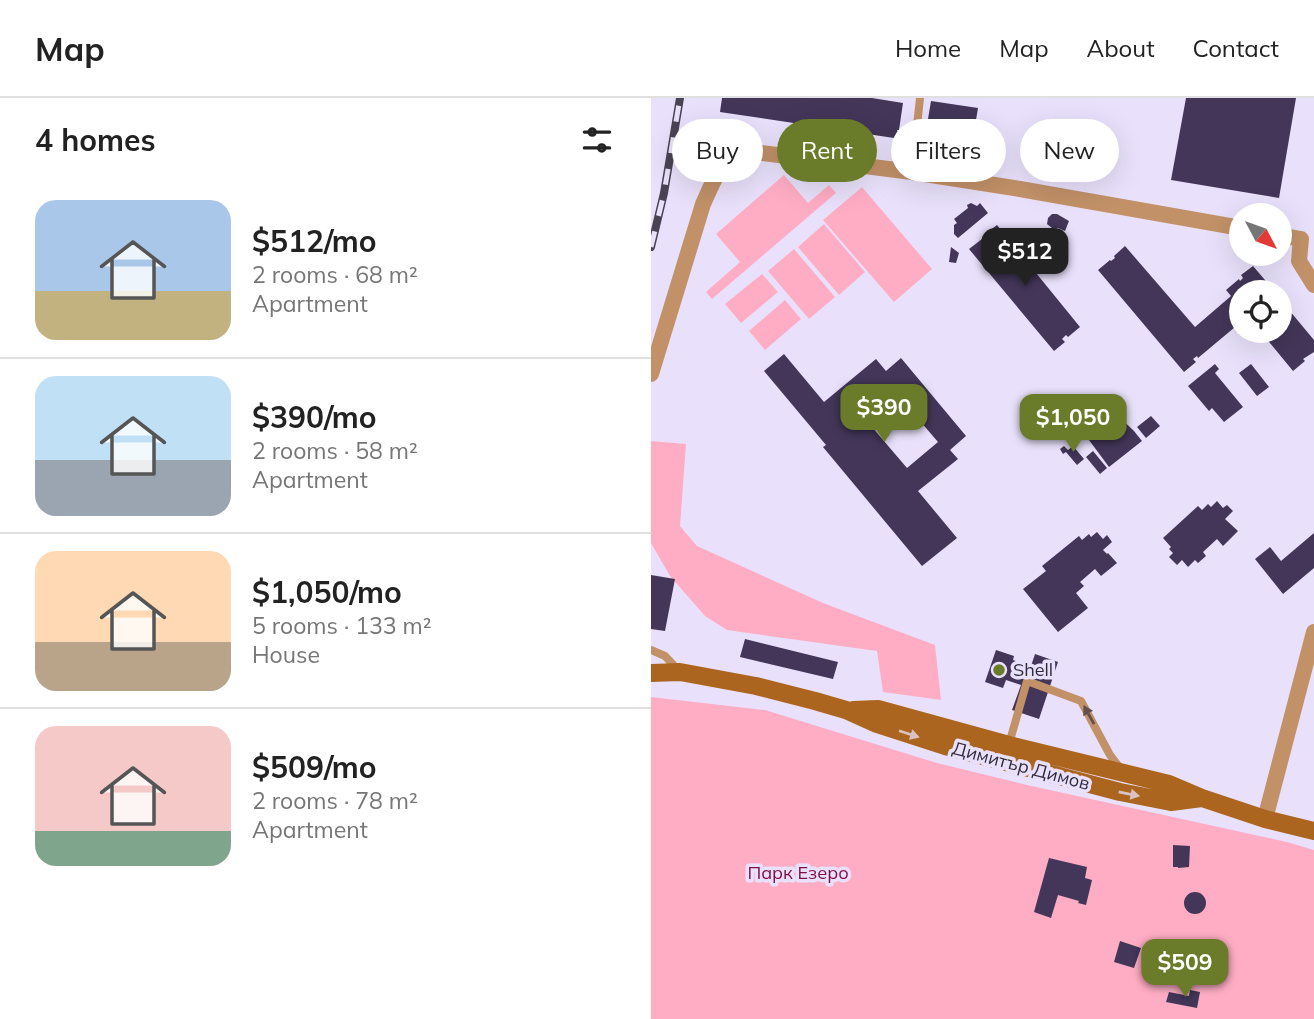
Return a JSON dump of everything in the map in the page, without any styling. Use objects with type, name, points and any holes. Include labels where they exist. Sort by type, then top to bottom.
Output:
[{"type":"main road","name":"Димитър Димов","points":[[651,673],[680,672],[756,686],[846,710],[877,724],[944,746],[1120,792],[1171,802],[1202,798]]},
{"type":"main road","name":"Димитър Димов","points":[[846,710],[878,709],[1009,745],[1169,784],[1265,819],[1314,831]]},
{"type":"street","points":[[651,374],[703,204],[723,166],[737,155],[754,152],[891,169]]},
{"type":"street","points":[[976,182],[1229,226]]},
{"type":"street","points":[[1307,236],[1299,261],[1314,285]]},
{"type":"street","points":[[1265,819],[1314,632]]},
{"type":"lane","points":[[918,119],[920,98]]},
{"type":"lane","points":[[651,650],[665,656],[680,672]]},
{"type":"lane","points":[[1009,745],[1027,681],[1081,701],[1110,755],[1124,774]]},
{"type":"green space","points":[[777,181],[790,182],[808,203],[829,185],[836,193],[712,299],[706,292],[740,262],[716,234]]},
{"type":"green space","points":[[862,187],[932,269],[894,302],[823,220]]},
{"type":"green space","points":[[824,224],[865,272],[839,295],[798,247]]},
{"type":"green space","points":[[794,249],[835,297],[809,319],[768,271]]},
{"type":"green space","points":[[762,274],[778,292],[741,323],[725,304]]},
{"type":"green space","points":[[785,300],[801,319],[765,350],[749,331]]},
{"type":"green space","points":[[651,441],[686,444],[680,526],[697,546],[823,603],[935,645],[941,700],[883,692],[877,651],[727,630],[705,616],[670,576],[651,543]]},
{"type":"green space","name":"Парк Езеро","points":[[651,697],[765,710],[937,763],[1314,850],[1314,1019],[651,1019]]},
{"type":"building","points":[[722,98],[872,98],[903,103],[901,119],[891,119],[891,138],[877,135],[877,119],[777,121],[720,112]]},
{"type":"building","points":[[1186,98],[1296,98],[1279,198],[1171,180]]},
{"type":"building","points":[[931,101],[978,108],[976,119],[928,119]]},
{"type":"building","points":[[971,203],[977,206],[980,203],[988,213],[958,238],[954,234],[954,225],[957,223],[954,219]]},
{"type":"building","points":[[1052,214],[1069,221],[1065,231],[1047,224]]},
{"type":"building","points":[[997,225],[1080,327],[1068,337],[1066,335],[1062,339],[1065,342],[1054,351],[969,249],[982,239],[983,241],[986,238],[984,235]]},
{"type":"building","points":[[1125,246],[1195,327],[1229,298],[1229,332],[1198,358],[1197,356],[1193,359],[1196,362],[1184,372],[1098,270],[1115,258]]},
{"type":"building","points":[[951,247],[959,253],[956,263],[949,262]]},
{"type":"building","points":[[1253,266],[1265,280],[1241,280],[1241,275]]},
{"type":"building","points":[[1292,314],[1314,340],[1314,352],[1303,359],[1305,361],[1293,371],[1270,343],[1292,343]]},
{"type":"building","points":[[784,354],[824,402],[876,359],[886,371],[901,358],[966,436],[950,450],[958,459],[918,491],[957,538],[922,566],[764,371]],"holes":[[[896,393],[938,442],[907,468],[866,420]]]},
{"type":"building","points":[[1215,364],[1219,369],[1215,373],[1243,407],[1224,422],[1212,408],[1209,411],[1188,386]]},
{"type":"building","points":[[1251,364],[1269,387],[1257,396],[1239,373]]},
{"type":"building","points":[[1115,413],[1142,441],[1109,467],[1086,436]]},
{"type":"building","points":[[1151,416],[1160,426],[1146,438],[1137,427]]},
{"type":"building","points":[[1064,446],[1068,450],[1073,446],[1084,459],[1077,465],[1066,452],[1063,454],[1060,449]]},
{"type":"building","points":[[1093,451],[1107,468],[1100,474],[1086,457]]},
{"type":"building","points":[[1217,501],[1223,508],[1227,505],[1233,511],[1225,519],[1238,531],[1223,546],[1217,539],[1203,552],[1206,556],[1198,563],[1195,560],[1188,567],[1182,560],[1177,565],[1169,557],[1173,553],[1163,538],[1198,506],[1202,510]]},
{"type":"building","points":[[1097,532],[1103,539],[1107,535],[1112,542],[1103,550],[1117,563],[1101,576],[1095,569],[1080,582],[1084,586],[1076,593],[1088,608],[1058,632],[1023,589],[1046,571],[1042,566],[1079,536],[1082,540]]},
{"type":"building","points":[[1314,533],[1314,568],[1283,594],[1255,559],[1270,547],[1281,561]]},
{"type":"building","points":[[651,575],[675,579],[665,631],[651,629]]},
{"type":"building","points":[[745,639],[838,662],[833,679],[740,657]]},
{"type":"building","points":[[996,650],[1031,666],[1035,654],[1058,662],[1039,719],[1012,710],[1021,685],[1006,680],[1003,688],[985,682]]},
{"type":"building","points":[[1173,845],[1190,846],[1189,867],[1173,867]]},
{"type":"building","points":[[1049,858],[1087,867],[1085,878],[1092,880],[1086,905],[1058,895],[1051,918],[1034,912]]},
{"type":"building","points":[[1195,892],[1203,895],[1206,903],[1203,911],[1195,914],[1187,911],[1184,903],[1187,895]]},
{"type":"building","points":[[1120,941],[1141,948],[1134,968],[1114,962]]},
{"type":"building","points":[[1190,990],[1200,992],[1197,1008],[1166,1002],[1169,992],[1189,996]]},
{"type":"railway","points":[[651,247],[664,193],[680,98]]},
{"type":"place","name":"Shell","points":[[999,670]]}]
